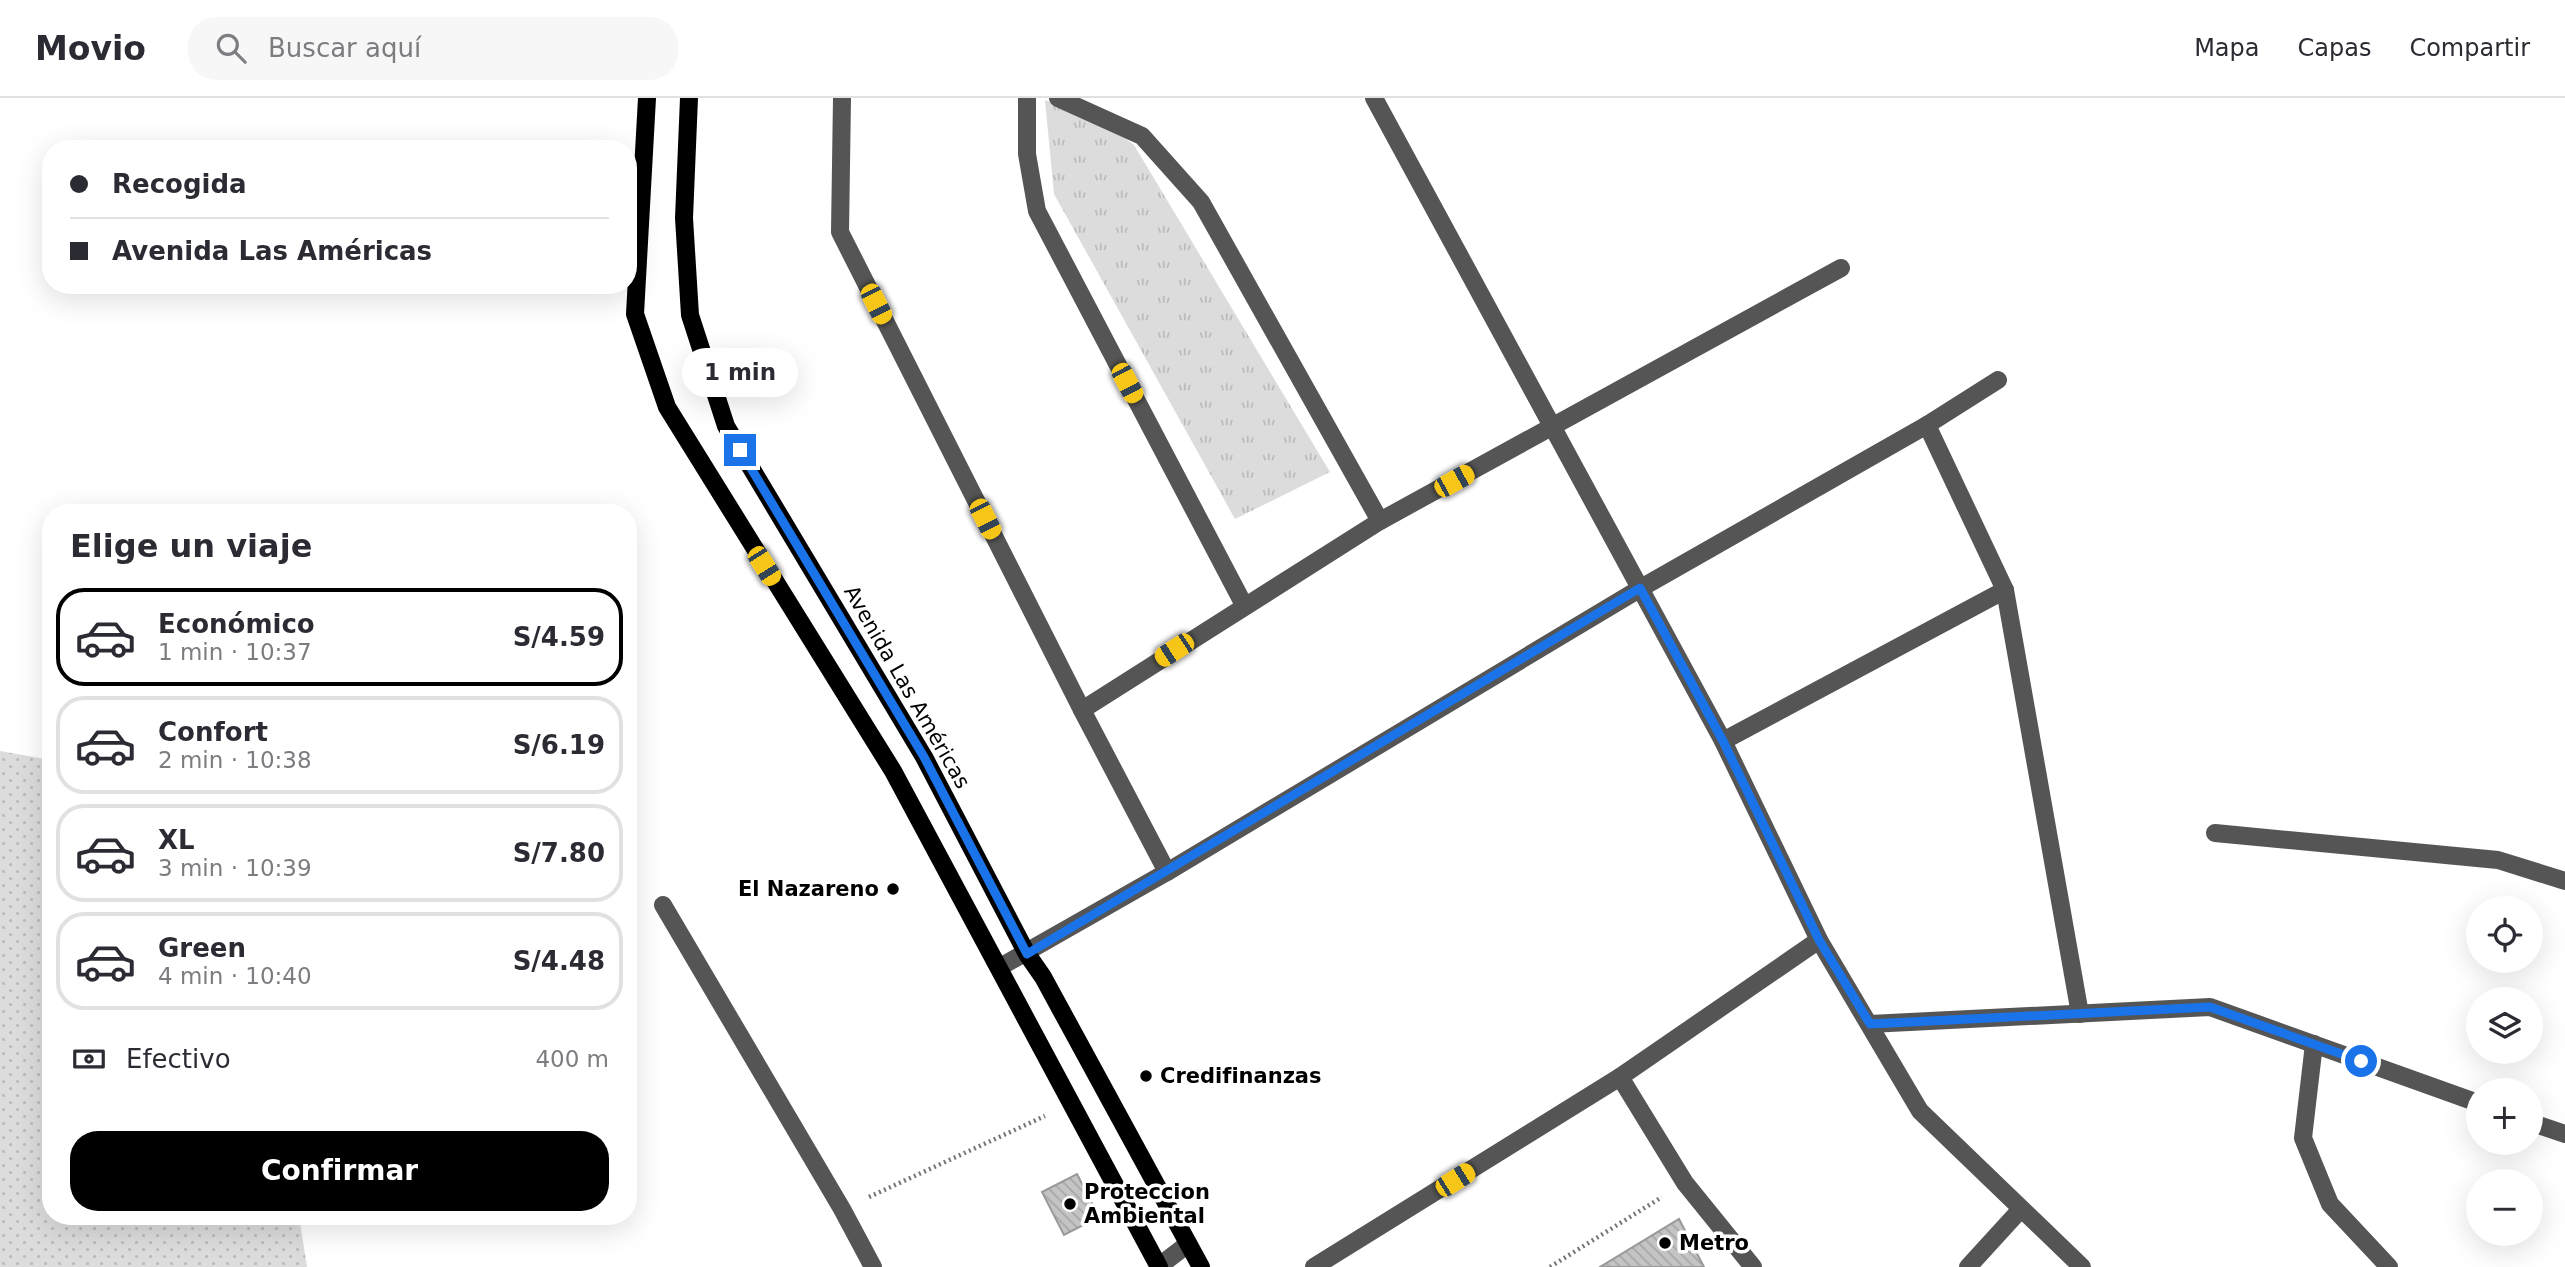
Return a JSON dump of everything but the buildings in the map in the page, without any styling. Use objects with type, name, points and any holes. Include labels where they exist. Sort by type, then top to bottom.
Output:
[{"type":"main road","points":[[637,281],[648,98]]},
{"type":"main road","name":"Avenida Las Américas","points":[[689,98],[684,218],[690,315],[726,426],[924,757],[1027,954],[1043,977],[1201,1267]]},
{"type":"main road","points":[[636,294],[635,314],[667,407],[893,771],[1158,1267]]},
{"type":"street","points":[[842,98],[840,232],[1167,872]]},
{"type":"street","points":[[1027,98],[1027,154],[1037,211],[1244,605]]},
{"type":"street","points":[[1058,98],[1142,136],[1201,202],[1380,521]]},
{"type":"street","points":[[1374,98],[1723,741],[1819,940],[1920,1111],[2082,1267]]},
{"type":"street","points":[[1082,710],[1380,521],[1841,268]]},
{"type":"street","points":[[1000,967],[1167,872],[1640,588],[1927,425],[1998,380]]},
{"type":"street","points":[[1927,425],[2006,590],[2080,1014]]},
{"type":"street","points":[[1723,741],[2006,590]]},
{"type":"street","points":[[2215,833],[2498,860],[2565,881]]},
{"type":"street","points":[[663,905],[842,1209],[873,1267]]},
{"type":"street","points":[[1314,1267],[1620,1077],[1819,940]]},
{"type":"street","points":[[1870,1024],[2210,1007],[2466,1099]]},
{"type":"street","points":[[2314,1044],[2303,1138],[2330,1204],[2387,1266]]},
{"type":"street","points":[[1620,1077],[1685,1183],[1753,1267]]},
{"type":"street","points":[[2543,1127],[2565,1135]]},
{"type":"street","points":[[1968,1267],[2021,1209]]},
{"type":"street","points":[[1158,1267],[1188,1244]]},
{"type":"path","points":[[842,1209],[1073,1104]]},
{"type":"path","points":[[1550,1267],[1685,1183]]},
{"type":"green space","points":[[1045,100],[1110,126],[1134,145],[1330,472],[1235,519],[1054,194]]},
{"type":"green space","points":[[0,751],[42,758],[42,1225],[300,1225],[307,1267],[0,1267]]},
{"type":"place","name":"El Nazareno","points":[[893,889]]},
{"type":"place","name":"Credifinanzas","points":[[1146,1076]]},
{"type":"place","name":"Proteccion Ambiental","points":[[1070,1204]]},
{"type":"place","name":"Metro","points":[[1665,1243]]},
{"type":"route","points":[[740,450],[924,757],[1027,954],[1640,588],[1723,741],[1819,940],[1870,1024],[2210,1007],[2361,1061]]}]
